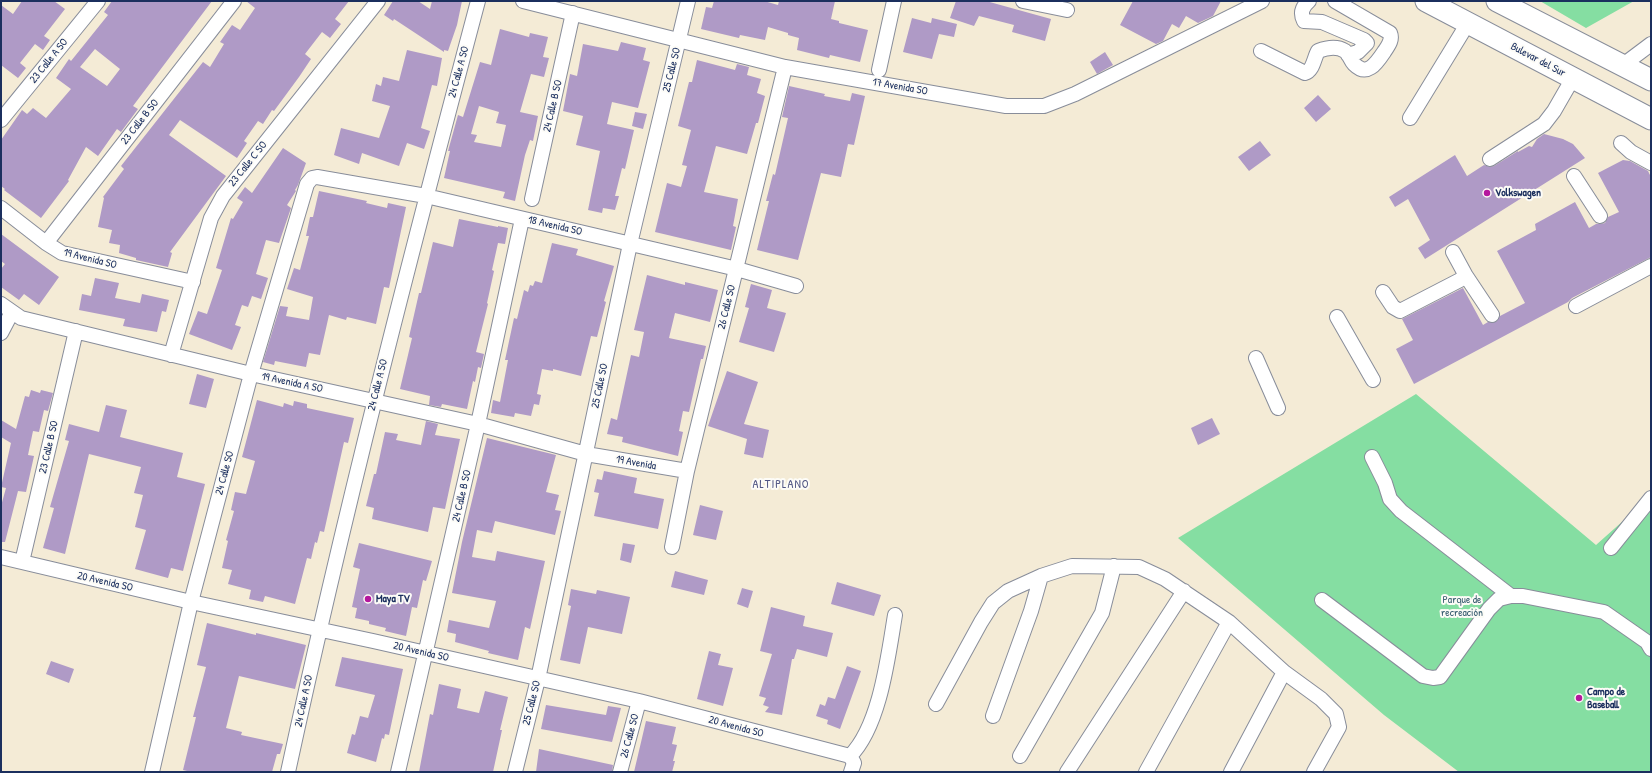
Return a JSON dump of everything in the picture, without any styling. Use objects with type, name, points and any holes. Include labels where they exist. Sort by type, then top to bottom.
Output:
[{"type":"highway","name":"Bulevar del Sur","points":[[1426,1],[1651,119]]},
{"type":"highway","points":[[1497,1],[1651,80]]},
{"type":"street","name":"23 Calle A SO","points":[[1,120],[98,1]]},
{"type":"street","name":"23 Calle B SO","points":[[46,243],[234,1]]},
{"type":"street","name":"23 Calle C SO","points":[[171,355],[211,218],[223,196],[378,1]]},
{"type":"street","name":"24 Calle A SO","points":[[288,772],[319,629],[374,401],[426,196],[478,1]]},
{"type":"street","name":"17 Avenida SO","points":[[523,1],[785,67],[1006,106],[1044,106],[1075,94],[1262,1]]},
{"type":"street","name":"25 Calle SO","points":[[515,772],[538,679],[630,244],[688,1]]},
{"type":"street","points":[[879,70],[894,1]]},
{"type":"street","points":[[1023,1],[1067,10]]},
{"type":"street","points":[[1309,1],[1302,10],[1304,21],[1322,22],[1368,43],[1358,52],[1348,54]]},
{"type":"street","points":[[1261,51],[1304,73],[1308,72],[1310,69],[1318,51],[1324,48],[1339,48],[1348,54],[1353,63],[1360,68],[1368,70],[1380,58],[1390,44],[1390,32],[1335,1]]},
{"type":"street","name":"24 Calle B SO","points":[[532,199],[573,13]]},
{"type":"street","points":[[1410,118],[1468,23]]},
{"type":"street","points":[[1623,65],[1651,44]]},
{"type":"street","name":"26 Calle SO","points":[[672,547],[687,471],[737,270],[785,67]]},
{"type":"street","points":[[1490,159],[1544,124],[1554,111],[1573,78]]},
{"type":"street","points":[[1621,143],[1631,152],[1651,163]]},
{"type":"street","points":[[1574,176],[1600,216]]},
{"type":"street","name":"18 Avenida SO","points":[[312,178],[317,177],[426,196],[737,270],[796,286]]},
{"type":"street","name":"24 Calle SO","points":[[152,772],[191,602],[251,374],[307,184],[312,178]]},
{"type":"street","name":"19 Avenida SO","points":[[1,208],[46,243],[62,253],[192,282]]},
{"type":"street","name":"24 Calle B SO","points":[[398,772],[478,424],[522,219]]},
{"type":"street","points":[[1453,252],[1466,276],[1492,315]]},
{"type":"street","points":[[1576,306],[1651,266]]},
{"type":"street","points":[[1383,292],[1393,307],[1400,311],[1466,276]]},
{"type":"street","points":[[1,333],[7,308]]},
{"type":"street","name":"19 Avenida A SO","points":[[7,308],[21,318],[251,374],[478,424],[586,454]]},
{"type":"street","points":[[1337,317],[1374,380]]},
{"type":"street","name":"23 Calle B SO","points":[[22,562],[76,331]]},
{"type":"street","points":[[1256,358],[1278,408]]},
{"type":"street","name":"19 Avenida","points":[[586,454],[687,471]]},
{"type":"street","points":[[1372,457],[1385,483],[1390,499],[1401,511],[1511,596]]},
{"type":"street","points":[[1611,548],[1651,498]]},
{"type":"street","name":"20 Avenida SO","points":[[1,557],[191,602],[426,652],[538,679],[639,701],[845,755]]},
{"type":"street","points":[[936,704],[969,642],[993,603],[1008,591],[1041,576],[1072,566],[1139,567],[1166,579],[1229,622],[1284,672],[1321,699],[1336,714],[1339,727],[1314,772]]},
{"type":"street","points":[[1020,756],[1102,613],[1114,566]]},
{"type":"street","points":[[993,716],[1031,611],[1041,576]]},
{"type":"street","points":[[1067,772],[1184,591]]},
{"type":"street","points":[[1322,600],[1423,676],[1433,678],[1440,677],[1489,609],[1499,599],[1511,596],[1523,596],[1604,612],[1647,642],[1651,649]]},
{"type":"street","points":[[851,772],[854,763],[845,755],[858,749],[868,729],[883,683],[895,615]]},
{"type":"street","points":[[1146,772],[1229,622]]},
{"type":"street","points":[[1231,772],[1284,672]]},
{"type":"street","name":"26 Calle SO","points":[[620,772],[639,701]]},
{"type":"green space","points":[[1540,1],[1634,1],[1586,28]]},
{"type":"green space","name":"Parque de recreación","points":[[1416,394],[1596,545],[1651,496],[1651,772],[1459,772],[1384,715],[1178,538]]},
{"type":"building","points":[[22,1],[54,1],[65,9],[44,36],[50,40],[43,50],[35,44],[20,63],[26,68],[18,78],[1,65],[1,5],[13,14]]},
{"type":"building","points":[[112,1],[212,1],[133,106],[138,109],[121,132],[117,129],[98,156],[86,147],[68,180],[69,181],[41,218],[4,190],[5,189],[1,186],[1,140],[22,110],[27,114],[33,108],[46,118],[71,89],[56,78],[69,59],[71,61],[108,15],[104,12]],"holes":[[[95,49],[120,69],[107,86],[80,67]]]},
{"type":"building","points":[[246,1],[349,1],[335,19],[341,24],[330,38],[322,32],[305,54],[311,59],[299,77],[274,111],[272,110],[263,124],[258,121],[244,141],[247,143],[237,158],[180,120],[169,135],[226,176],[170,252],[172,253],[168,267],[136,260],[136,258],[119,253],[120,245],[109,243],[112,230],[98,227],[103,197],[124,169],[121,166],[203,62],[210,67],[224,44],[220,42],[232,25],[240,30],[255,8]]},
{"type":"building","points":[[393,1],[418,1],[430,9],[432,1],[462,1],[457,25],[448,51],[444,50],[444,52],[394,19],[393,21],[384,15]]},
{"type":"building","points":[[714,1],[764,1],[778,5],[779,1],[835,1],[831,19],[839,21],[839,23],[868,30],[860,62],[830,55],[829,58],[797,50],[799,38],[768,27],[765,40],[740,35],[739,38],[701,29],[706,7],[712,8]]},
{"type":"building","points":[[956,1],[986,1],[1051,19],[1045,41],[1012,32],[1014,25],[979,16],[974,26],[950,18]]},
{"type":"building","points":[[1133,1],[1221,1],[1213,16],[1198,23],[1186,16],[1179,28],[1172,24],[1163,41],[1156,44],[1120,25]]},
{"type":"building","points":[[912,18],[931,23],[932,18],[957,24],[954,37],[939,34],[932,59],[903,52]]},
{"type":"building","points":[[500,29],[529,37],[530,33],[548,37],[543,57],[549,58],[544,77],[531,74],[520,112],[538,116],[533,141],[530,140],[525,155],[515,201],[503,198],[505,192],[444,178],[450,151],[448,151],[458,115],[463,117],[480,62],[491,65]],"holes":[[[479,106],[499,112],[496,123],[506,125],[501,147],[474,142],[477,135],[471,134]]]},
{"type":"building","points":[[621,42],[646,48],[643,60],[650,62],[638,108],[612,102],[607,124],[634,130],[625,169],[622,168],[615,196],[619,196],[615,210],[603,208],[602,213],[588,210],[600,151],[576,145],[583,116],[563,111],[570,74],[577,76],[583,44],[618,51]]},
{"type":"building","points":[[407,50],[442,58],[437,86],[432,85],[421,128],[430,131],[424,149],[407,143],[399,166],[362,153],[359,164],[334,155],[341,128],[379,138],[390,106],[372,101],[376,84],[381,86],[383,77],[399,81]]},
{"type":"building","points":[[1105,52],[1113,65],[1097,74],[1090,62]]},
{"type":"building","points":[[697,60],[735,70],[737,64],[749,67],[747,75],[761,79],[757,93],[765,96],[758,123],[756,123],[747,154],[716,146],[704,192],[738,199],[733,226],[736,227],[731,250],[655,232],[667,183],[681,187],[687,166],[682,165],[691,130],[678,126],[689,82],[692,82]]},
{"type":"building","points":[[789,86],[825,94],[824,96],[850,101],[852,93],[865,96],[854,145],[848,144],[841,177],[821,173],[798,260],[757,250],[769,201],[766,201],[773,174],[775,175],[788,118],[782,117]]},
{"type":"building","points":[[1318,95],[1331,109],[1316,122],[1304,108]]},
{"type":"building","points":[[635,112],[647,114],[643,129],[632,126]]},
{"type":"building","name":"Volkswagen","points":[[1544,134],[1563,139],[1573,144],[1585,158],[1425,259],[1418,248],[1430,240],[1408,199],[1395,207],[1389,197],[1455,155],[1467,176],[1484,165],[1490,167],[1494,166],[1518,151],[1529,146],[1532,147],[1537,139]]},
{"type":"building","points":[[1260,141],[1271,155],[1249,171],[1238,157]]},
{"type":"building","points":[[283,148],[306,163],[295,190],[296,191],[287,205],[291,208],[279,243],[266,240],[256,274],[268,278],[261,299],[252,296],[248,307],[242,305],[235,325],[241,327],[232,350],[189,334],[198,311],[207,314],[222,270],[216,268],[231,218],[233,219],[243,202],[237,198],[245,187],[252,193]]},
{"type":"building","points":[[1623,160],[1630,161],[1648,171],[1651,177],[1651,257],[1414,384],[1396,349],[1413,340],[1402,319],[1463,288],[1483,325],[1488,322],[1496,322],[1500,316],[1525,303],[1497,251],[1536,230],[1535,224],[1575,202],[1589,228],[1596,224],[1605,223],[1608,217],[1619,212],[1598,173]]},
{"type":"building","points":[[319,191],[367,201],[366,203],[387,208],[388,203],[406,207],[389,288],[384,287],[376,324],[347,317],[346,320],[329,315],[320,355],[309,353],[306,367],[275,361],[274,365],[263,362],[280,306],[288,307],[286,316],[309,320],[313,297],[287,289],[294,268],[300,270],[309,236],[306,236],[310,217],[313,217]]},
{"type":"building","points":[[459,219],[508,228],[505,244],[498,243],[492,270],[494,271],[488,304],[476,352],[484,354],[481,368],[478,367],[475,382],[473,381],[467,409],[442,404],[441,407],[429,405],[430,396],[400,389],[412,338],[409,337],[433,242],[453,247]]},
{"type":"building","points":[[1,234],[59,277],[39,305],[24,294],[19,300],[1,287],[1,269],[5,264],[1,261]]},
{"type":"building","points":[[552,243],[578,249],[576,255],[614,266],[604,301],[606,302],[597,337],[591,336],[581,376],[553,369],[553,371],[542,369],[537,394],[541,395],[539,405],[534,404],[531,416],[515,413],[514,417],[491,413],[493,400],[500,402],[508,360],[505,360],[514,318],[517,319],[524,290],[528,292],[530,285],[533,286],[535,281],[542,283]]},
{"type":"building","points":[[647,275],[685,285],[685,282],[718,290],[710,322],[675,313],[669,338],[706,346],[703,359],[701,359],[689,412],[683,411],[679,431],[683,432],[678,456],[622,442],[623,437],[607,434],[611,418],[617,420],[631,355],[639,357],[644,332],[634,330]]},
{"type":"building","points":[[95,278],[119,283],[115,298],[140,303],[142,294],[169,300],[166,312],[162,311],[157,332],[123,326],[125,319],[79,310],[82,294],[91,296]]},
{"type":"building","points":[[751,284],[772,290],[767,308],[786,313],[774,352],[739,342],[749,308],[745,307]]},
{"type":"building","points":[[727,371],[758,382],[744,424],[769,430],[763,458],[744,454],[747,439],[708,426]]},
{"type":"building","points":[[197,374],[214,379],[206,408],[189,404]]},
{"type":"building","points":[[31,390],[40,393],[41,390],[53,393],[48,411],[44,410],[39,432],[33,431],[28,455],[34,456],[26,492],[18,491],[5,542],[1,542],[1,506],[6,488],[1,487],[11,443],[1,437],[1,420],[16,429],[25,396],[29,397]]},
{"type":"building","points":[[257,400],[283,407],[284,403],[293,406],[294,401],[307,404],[307,408],[354,418],[348,443],[344,442],[324,532],[320,531],[317,543],[315,542],[311,559],[307,558],[295,604],[265,596],[263,602],[249,599],[251,590],[228,584],[232,570],[222,568],[228,541],[226,540],[234,511],[231,510],[235,492],[246,494],[255,461],[242,457]]},
{"type":"building","points":[[106,405],[127,410],[120,437],[183,453],[177,477],[205,484],[183,571],[171,568],[168,578],[135,569],[146,530],[135,527],[143,495],[134,493],[141,467],[89,454],[65,554],[43,548],[54,508],[50,507],[69,441],[65,440],[69,424],[99,432]]},
{"type":"building","points":[[1212,418],[1220,434],[1198,445],[1191,428]]},
{"type":"building","points":[[426,421],[438,424],[435,435],[460,439],[445,509],[433,507],[428,532],[372,519],[374,508],[366,506],[374,474],[376,474],[385,432],[398,434],[396,440],[421,445]]},
{"type":"building","points":[[487,438],[556,455],[546,492],[559,495],[555,510],[561,511],[555,535],[495,521],[492,533],[477,530],[472,557],[495,561],[497,551],[545,561],[530,629],[525,627],[518,660],[488,653],[489,651],[455,642],[456,634],[447,632],[449,620],[489,628],[496,601],[452,593],[462,542]]},
{"type":"building","points":[[604,471],[637,478],[634,493],[664,499],[658,529],[594,516],[599,493],[594,492],[597,479],[602,480]]},
{"type":"building","points":[[700,505],[723,511],[716,540],[693,535]]},
{"type":"building","points":[[359,543],[432,561],[426,581],[423,580],[417,608],[412,607],[406,636],[385,631],[386,628],[369,624],[369,621],[355,618],[357,608],[352,607],[360,569],[353,567]]},
{"type":"building","points":[[623,543],[635,545],[631,563],[620,560]]},
{"type":"building","points":[[675,571],[708,580],[704,595],[671,587]]},
{"type":"building","points":[[837,582],[881,595],[874,616],[831,604]]},
{"type":"building","points":[[742,588],[753,591],[748,608],[737,604]]},
{"type":"building","points":[[571,589],[596,594],[597,590],[630,597],[622,634],[588,627],[580,664],[560,660],[571,606],[568,605]]},
{"type":"building","points":[[771,607],[805,616],[803,626],[833,633],[827,657],[797,649],[794,659],[792,659],[782,715],[765,712],[769,707],[763,705],[766,698],[759,696],[772,654],[760,651]]},
{"type":"building","points":[[207,623],[306,645],[295,689],[239,676],[226,728],[242,732],[241,735],[283,744],[280,754],[277,754],[272,772],[191,772],[183,770],[196,717],[193,717],[206,667],[197,665]]},
{"type":"building","points":[[709,651],[721,654],[718,665],[733,668],[723,706],[697,699]]},
{"type":"building","points":[[342,657],[403,669],[389,735],[385,734],[384,739],[382,738],[376,762],[347,753],[352,734],[355,735],[360,716],[368,718],[375,695],[335,686]]},
{"type":"building","points":[[51,661],[74,669],[69,683],[46,674]]},
{"type":"building","points":[[847,666],[861,671],[840,729],[827,724],[828,720],[816,716],[820,704],[825,706],[828,697],[835,699]]},
{"type":"building","points":[[439,684],[461,689],[457,708],[479,713],[485,691],[508,697],[500,730],[502,730],[493,772],[419,772],[430,714],[433,715]]},
{"type":"building","points":[[546,705],[606,715],[608,706],[621,708],[612,742],[541,729]]},
{"type":"building","points":[[646,721],[676,727],[672,744],[677,745],[672,772],[634,772]]},
{"type":"building","points":[[539,749],[613,765],[612,772],[536,772]]},
{"type":"place","name":"Volkswagen","points":[[1487,193]]},
{"type":"place","name":"Maya TV","points":[[368,599]]},
{"type":"place","name":"Campo de Baseball","points":[[1579,698]]},
{"type":"district","name":"ALTIPLANO","points":[[781,485]]}]
